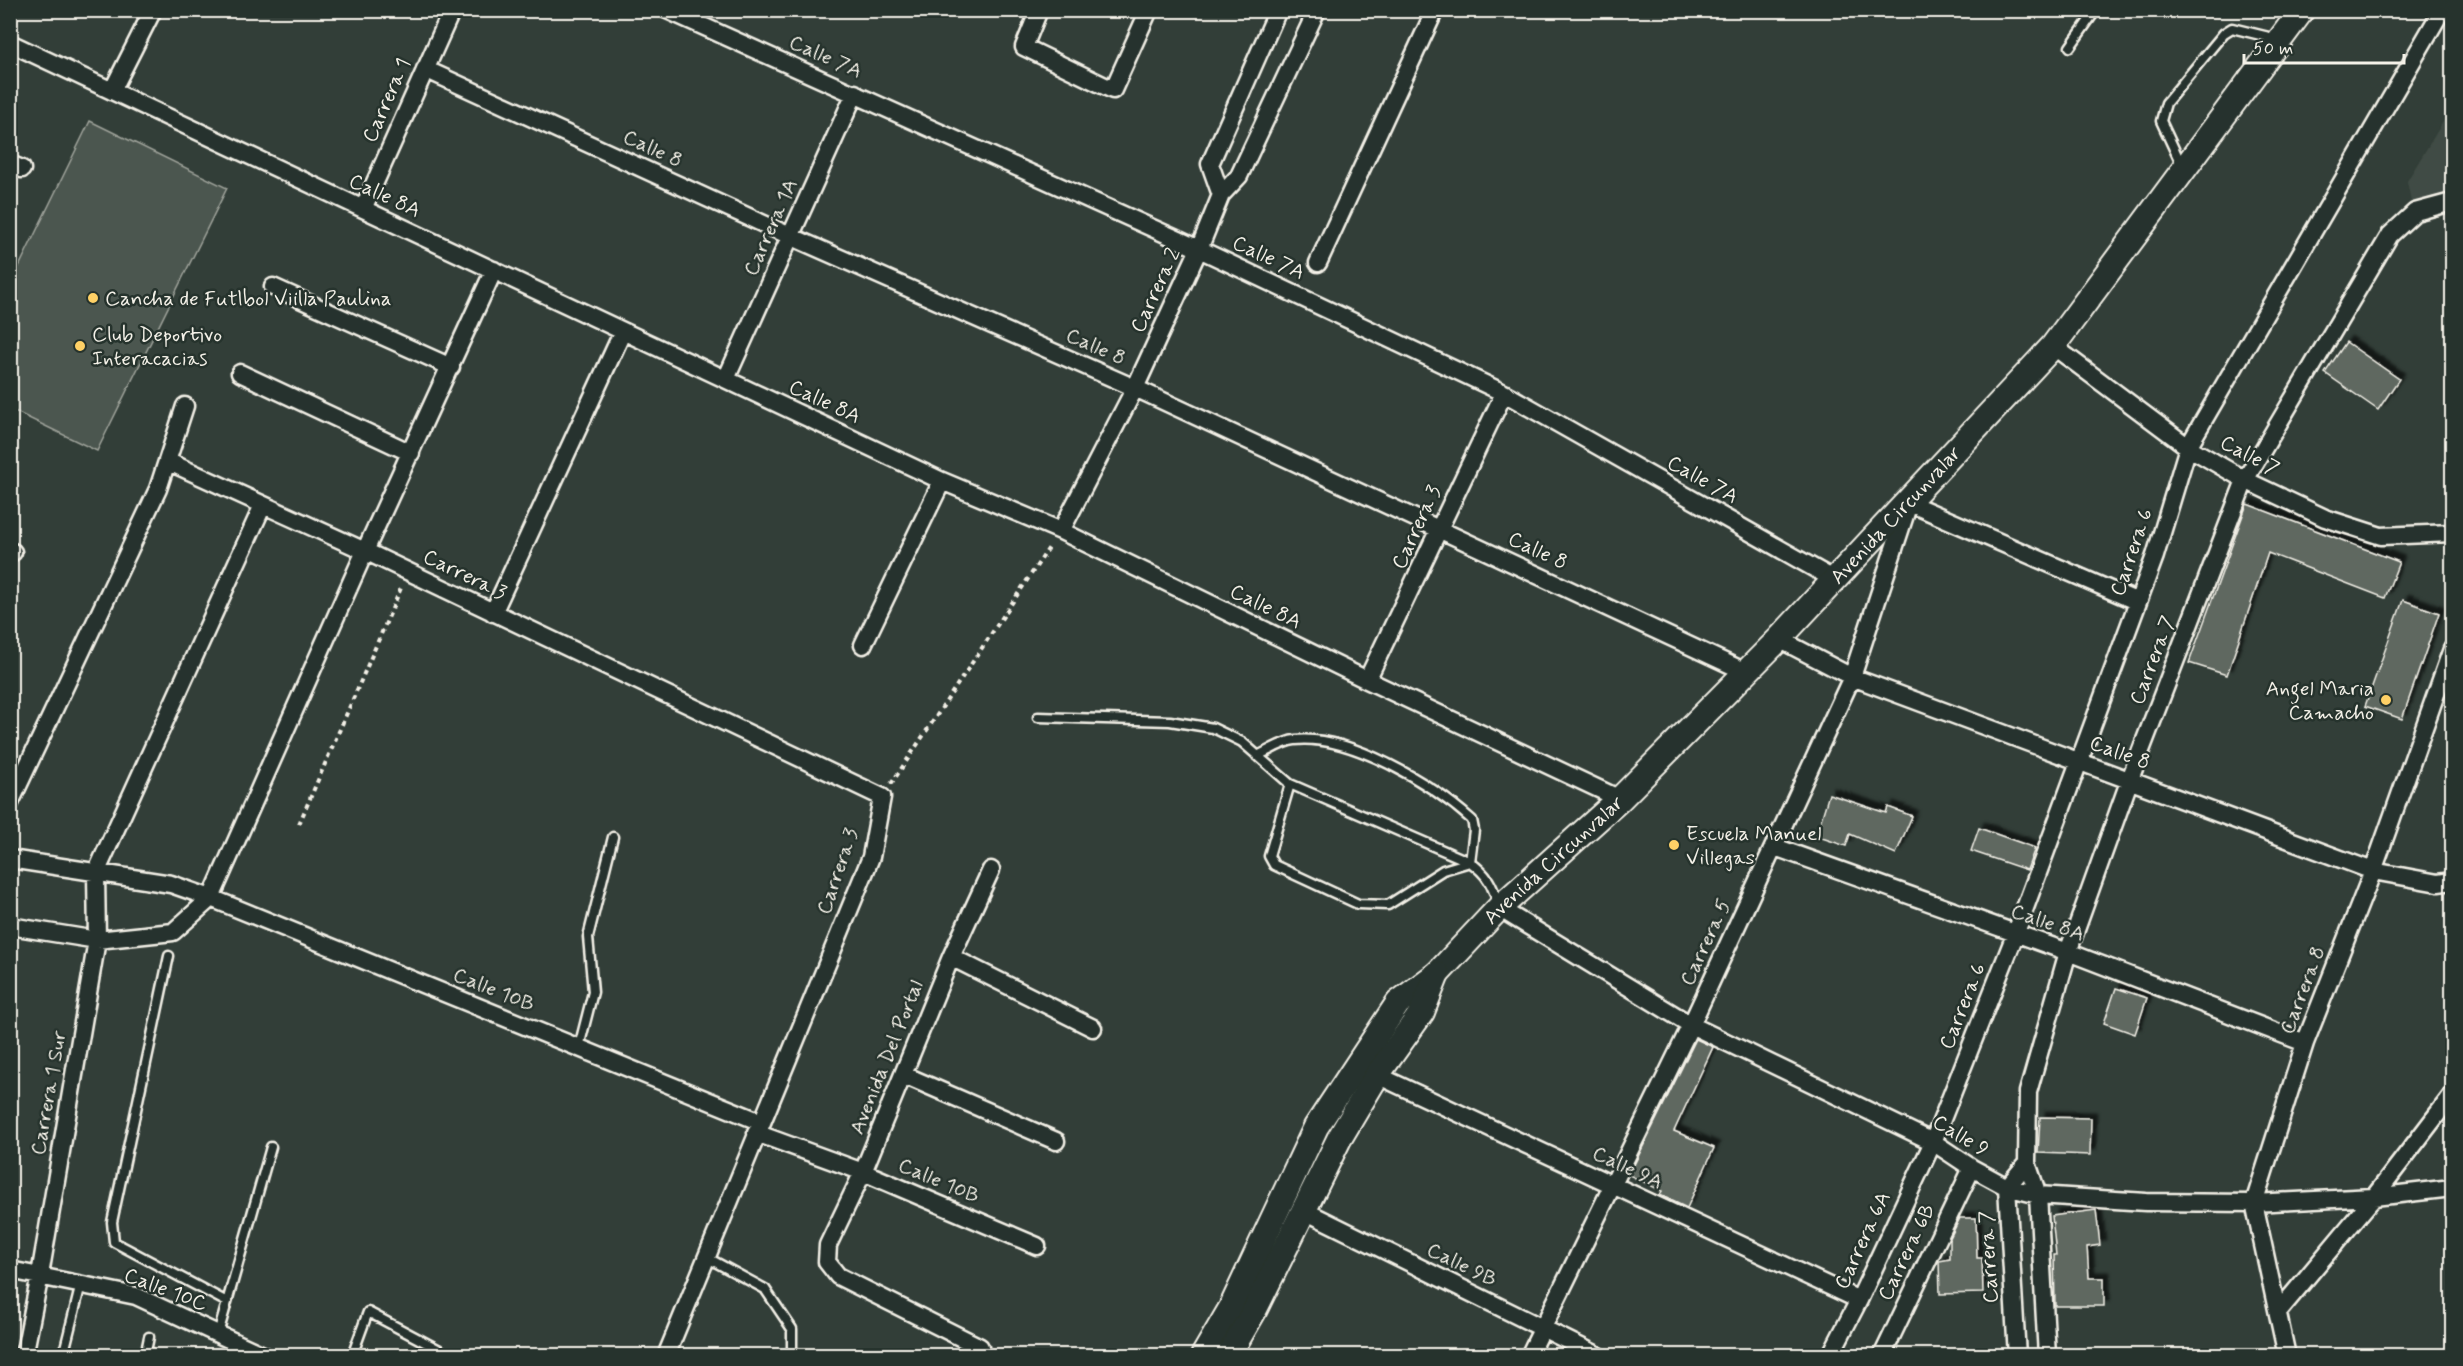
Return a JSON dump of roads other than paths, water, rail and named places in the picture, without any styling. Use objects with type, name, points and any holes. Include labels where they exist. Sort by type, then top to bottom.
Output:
[{"type":"main road","name":"Avenida Circunvalar","points":[[1203,1356],[1231,1308],[1316,1127],[1398,1004],[1437,974],[1499,908],[1620,799],[1779,639],[1909,503],[2053,346],[2302,10]]},
{"type":"main road","name":"Avenida Circunvalar","points":[[1228,1356],[1305,1211],[1340,1139],[1377,1075],[1422,1012],[1437,974]]},
{"type":"street","points":[[112,92],[153,10]]},
{"type":"street","name":"Carrera 1","points":[[363,209],[452,10]]},
{"type":"street","name":"Calle 7A","points":[[667,10],[1199,249],[1504,393],[1835,580]]},
{"type":"street","points":[[1040,10],[1024,47],[1113,90],[1149,10]]},
{"type":"street","points":[[1221,195],[1210,164],[1278,10]]},
{"type":"street","name":"Carrera 2","points":[[1061,531],[1135,388],[1199,249],[1221,195],[1239,176],[1317,10]]},
{"type":"street","points":[[1318,263],[1435,10]]},
{"type":"street","name":"Carrera 6","points":[[1933,1142],[2015,934],[2138,602],[2188,447],[2442,10]]},
{"type":"street","name":"Calle 8A","points":[[10,44],[942,481],[1061,531],[1367,680],[1620,799]]},
{"type":"street","name":"Calle 8","points":[[425,69],[790,236],[1135,388],[1746,672]]},
{"type":"street","name":"Carrera 1A","points":[[726,379],[855,93]]},
{"type":"street","name":"Carrera 7","points":[[2047,1356],[2038,1195],[2027,1163],[2028,1092],[2068,952],[2130,779],[2245,480],[2390,235],[2415,212],[2452,202]]},
{"type":"street","points":[[10,926],[97,940],[173,932],[211,898],[365,551],[494,270]]},
{"type":"street","points":[[273,287],[451,367]]},
{"type":"street","points":[[493,613],[623,331]]},
{"type":"street","name":"Calle 7","points":[[2053,346],[2188,447],[2245,480],[2325,518],[2381,536],[2452,533]]},
{"type":"street","points":[[240,373],[411,453]]},
{"type":"street","name":"Carrera 3","points":[[1367,680],[1504,393]]},
{"type":"street","points":[[10,803],[158,489],[185,406]]},
{"type":"street","name":"Carrera 3","points":[[167,461],[365,551],[882,797],[871,857],[758,1127],[666,1356]]},
{"type":"street","points":[[863,645],[942,481]]},
{"type":"street","points":[[1909,503],[2138,602]]},
{"type":"street","name":"Carrera 5","points":[[1528,1356],[1691,1025],[1852,677],[1909,503]]},
{"type":"street","points":[[96,873],[263,505]]},
{"type":"street","name":"Calle 8","points":[[1779,639],[1852,677],[2373,871],[2438,883],[2452,881]]},
{"type":"street","name":"Carrera 8","points":[[2254,1203],[2305,1043],[2373,871],[2452,649]]},
{"type":"street","name":"Calle 8A","points":[[1775,847],[2068,952],[2305,1043]]},
{"type":"street","name":"Calle 10B","points":[[10,859],[171,884],[211,898],[579,1047],[758,1127],[1037,1246]]},
{"type":"street","name":"Avenida Del Portal","points":[[980,1347],[838,1276],[827,1262],[828,1245],[863,1172],[951,957],[991,870]]},
{"type":"street","name":"Carrera 1 Sur","points":[[24,1356],[97,940],[96,873]]},
{"type":"street","name":"Calle 9","points":[[1499,908],[1691,1025],[1933,1142],[1972,1168],[2007,1187],[2038,1195],[2146,1202],[2254,1203],[2374,1197],[2452,1188]]},
{"type":"street","points":[[951,957],[1092,1028]]},
{"type":"street","points":[[904,1075],[1056,1141]]},
{"type":"street","name":"Calle 9A","points":[[1377,1075],[1859,1300]]},
{"type":"street","points":[[2278,1312],[2374,1197],[2452,1095]]},
{"type":"street","name":"Carrera 6A","points":[[1830,1356],[1859,1300],[1933,1142]]},
{"type":"street","name":"Carrera 7","points":[[2017,1356],[2007,1187],[2027,1163]]},
{"type":"street","name":"Carrera 6B","points":[[1882,1356],[1972,1168]]},
{"type":"street","points":[[2254,1203],[2286,1356]]},
{"type":"street","name":"Calle 9B","points":[[1305,1211],[1599,1356]]},
{"type":"street","name":"Calle 10C","points":[[10,1270],[136,1296],[265,1356]]},
{"type":"lane","points":[[2070,47],[2096,10]]},
{"type":"lane","points":[[2184,170],[2161,121],[2166,103],[2224,33],[2232,28],[2281,40]]},
{"type":"lane","points":[[1038,717],[1170,720],[1213,728],[1242,742],[1290,784],[1470,862],[1485,873],[1494,888],[1499,908]]},
{"type":"lane","points":[[1257,756],[1293,740],[1323,740],[1359,751],[1425,784],[1472,820],[1474,830],[1470,862]]},
{"type":"lane","points":[[1290,784],[1269,856],[1274,865],[1358,904],[1388,905],[1443,870],[1470,862]]},
{"type":"lane","points":[[579,1047],[593,992],[588,937],[613,837]]},
{"type":"lane","points":[[169,956],[112,1222],[114,1242],[227,1302]]},
{"type":"lane","points":[[218,1334],[271,1147]]},
{"type":"lane","points":[[706,1256],[765,1289],[792,1329],[792,1356]]},
{"type":"lane","points":[[63,1356],[81,1284]]},
{"type":"lane","points":[[352,1356],[368,1312],[452,1356]]},
{"type":"lane","points":[[145,1356],[149,1337]]},
{"type":"place","name":"Cancha de Futlbol Viilla Paulina","points":[[93,298]]},
{"type":"place","name":"Club Deportivo Interacacias","points":[[80,346]]},
{"type":"place","name":"Angel Maria Camacho","points":[[2386,700]]},
{"type":"place","name":"Escuela Manuel Villegas","points":[[1674,845]]}]
